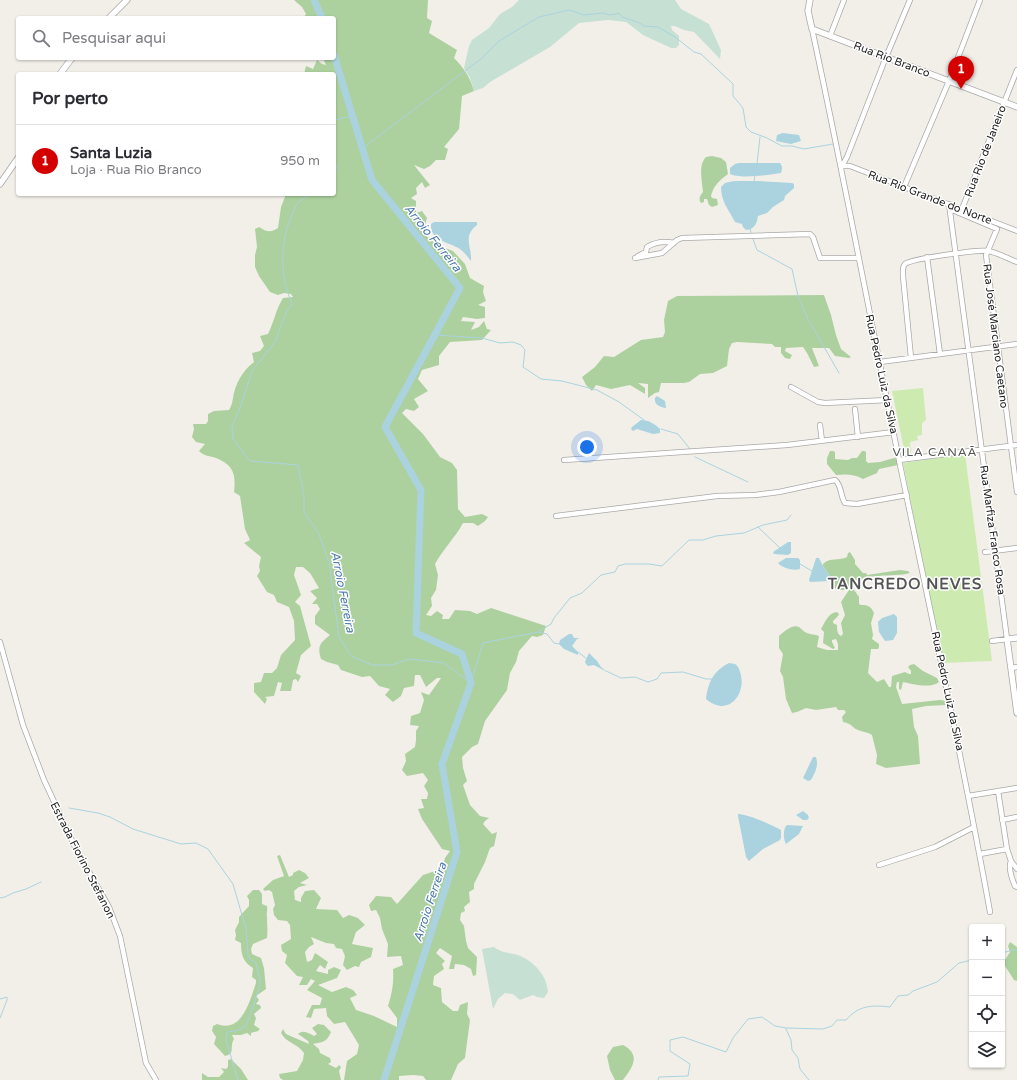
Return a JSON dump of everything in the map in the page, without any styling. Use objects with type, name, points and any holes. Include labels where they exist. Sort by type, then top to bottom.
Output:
[{"type":"street","points":[[111,16],[127,0]]},
{"type":"street","name":"Rua Pedro Luiz da Silva","points":[[810,0],[808,11],[842,166],[894,432],[946,682],[990,912]]},
{"type":"street","points":[[830,36],[844,0]]},
{"type":"street","points":[[842,166],[847,157],[910,0]]},
{"type":"street","points":[[904,187],[949,81],[980,0]]},
{"type":"street","name":"Rua Rio Branco","points":[[812,29],[1017,107]]},
{"type":"street","points":[[62,72],[70,60]]},
{"type":"street","name":"Rua Rio de Janeiro","points":[[962,210],[1017,70]]},
{"type":"street","points":[[0,184],[16,161]]},
{"type":"street","name":"Rua Rio Grande do Norte","points":[[842,166],[850,166],[950,207],[962,210],[1017,231]]},
{"type":"street","name":"Rua José Marciano Caetano","points":[[950,207],[997,229],[986,255],[1017,492]]},
{"type":"street","name":"Rua Marfiza Franco Rosa","points":[[950,207],[1007,639],[1014,667],[1017,713]]},
{"type":"street","points":[[674,243],[660,242],[652,244],[647,247],[646,252],[635,258],[662,253],[682,238],[810,234],[813,237],[820,258],[859,258]]},
{"type":"street","points":[[911,358],[903,269],[906,264],[914,260],[927,257],[988,250],[1017,262]]},
{"type":"street","points":[[927,257],[940,354]]},
{"type":"street","points":[[880,362],[1017,344]]},
{"type":"street","points":[[791,387],[818,402],[825,403],[888,400]]},
{"type":"street","points":[[855,409],[858,437]]},
{"type":"street","points":[[820,425],[822,441]]},
{"type":"street","points":[[564,460],[779,445],[894,432]]},
{"type":"street","points":[[900,460],[1017,445]]},
{"type":"street","points":[[556,516],[717,496],[755,495],[779,492],[835,480],[838,483],[845,503],[857,504],[907,495]]},
{"type":"street","points":[[985,552],[1017,548]]},
{"type":"street","points":[[992,641],[1017,638]]},
{"type":"street","name":"Estrada Fiorino Stefanon","points":[[0,642],[23,725],[44,780],[75,847],[109,907],[120,936],[146,1063],[156,1080]]},
{"type":"street","points":[[968,796],[1017,788]]},
{"type":"street","points":[[998,791],[1007,850],[1011,861],[1017,869]]},
{"type":"street","points":[[1002,820],[1017,817]]},
{"type":"street","points":[[879,865],[934,847],[974,827]]},
{"type":"street","points":[[980,854],[1007,850]]},
{"type":"street","points":[[1011,861],[1010,867],[1014,883],[1017,887]]},
{"type":"green space","points":[[294,0],[428,0],[427,18],[432,21],[429,33],[457,50],[454,58],[461,65],[471,81],[474,91],[462,96],[459,129],[444,147],[448,149],[445,160],[436,160],[424,169],[414,165],[430,185],[425,188],[422,182],[416,188],[417,194],[411,198],[416,201],[416,213],[422,211],[427,218],[423,233],[437,245],[453,251],[465,264],[470,278],[484,286],[483,292],[486,301],[478,305],[485,307],[485,318],[477,319],[463,317],[461,321],[475,322],[471,330],[479,327],[484,321],[487,329],[491,330],[482,340],[450,342],[439,356],[439,365],[422,370],[418,379],[428,391],[414,399],[419,407],[414,411],[406,409],[402,413],[423,434],[440,457],[452,463],[457,470],[458,509],[465,517],[482,514],[488,517],[478,526],[473,523],[463,523],[438,559],[435,564],[438,575],[436,590],[431,598],[432,606],[426,615],[431,616],[437,611],[443,615],[442,619],[449,619],[455,610],[470,611],[477,614],[491,608],[546,626],[543,635],[537,637],[532,636],[519,651],[516,662],[510,673],[507,690],[485,721],[478,744],[472,747],[462,757],[463,768],[467,781],[463,785],[470,805],[480,816],[489,818],[483,824],[492,834],[497,832],[494,846],[490,848],[474,884],[474,889],[469,892],[470,902],[464,907],[465,911],[461,913],[460,920],[464,926],[468,948],[477,957],[476,975],[473,976],[471,969],[464,965],[455,964],[454,969],[449,969],[452,956],[440,948],[436,953],[445,961],[442,964],[444,969],[434,976],[433,985],[441,988],[442,1002],[453,1011],[458,1011],[460,1005],[468,1002],[467,1014],[470,1020],[465,1058],[458,1064],[451,1080],[426,1080],[423,1076],[413,1075],[399,1076],[399,1080],[344,1080],[347,1061],[357,1054],[359,1045],[345,1022],[334,1024],[327,1016],[326,1008],[314,1009],[311,1018],[306,1017],[312,1005],[320,1005],[322,998],[307,990],[315,981],[311,979],[307,985],[299,985],[303,977],[297,976],[285,963],[287,955],[282,951],[281,945],[291,939],[290,925],[287,921],[278,920],[274,915],[273,909],[275,905],[272,892],[269,890],[265,891],[263,889],[273,880],[284,876],[277,856],[280,855],[289,877],[299,870],[305,873],[309,878],[300,883],[307,885],[299,887],[294,891],[295,900],[301,902],[301,898],[305,891],[314,890],[321,898],[316,909],[337,910],[343,918],[349,915],[358,918],[365,925],[356,932],[352,944],[373,948],[371,957],[361,962],[359,967],[355,966],[347,970],[343,965],[345,956],[342,949],[336,948],[334,944],[326,943],[311,937],[314,944],[305,952],[307,962],[312,960],[315,953],[328,962],[325,969],[320,965],[316,971],[328,974],[328,970],[334,967],[341,970],[337,978],[318,985],[332,992],[346,987],[353,990],[357,995],[350,998],[356,1010],[374,1016],[397,1027],[397,1018],[388,1006],[391,997],[393,969],[403,965],[401,956],[387,957],[388,944],[382,929],[380,918],[376,910],[371,911],[369,905],[376,896],[391,897],[397,904],[423,875],[435,871],[444,862],[450,851],[442,849],[422,819],[418,809],[424,808],[421,799],[427,799],[428,793],[424,786],[428,780],[423,773],[407,776],[402,770],[406,761],[405,754],[415,747],[416,731],[419,726],[410,725],[411,716],[420,713],[424,700],[421,692],[429,695],[441,678],[437,678],[426,687],[420,675],[415,675],[414,686],[404,688],[401,696],[393,702],[385,695],[390,689],[379,686],[370,676],[362,677],[341,670],[338,665],[321,659],[319,651],[320,645],[330,635],[315,624],[315,616],[320,609],[317,604],[312,604],[317,598],[310,591],[319,588],[310,573],[303,567],[296,567],[294,575],[301,595],[295,602],[300,606],[311,646],[301,655],[296,673],[301,676],[298,682],[296,679],[293,680],[291,691],[280,691],[282,683],[278,682],[274,696],[265,697],[267,699],[265,704],[254,692],[254,683],[261,682],[264,673],[272,673],[277,668],[281,655],[295,640],[294,621],[289,607],[277,602],[274,595],[267,592],[257,576],[260,571],[259,566],[261,557],[244,543],[250,540],[245,529],[240,496],[234,492],[235,480],[230,467],[216,458],[201,453],[199,451],[205,444],[196,442],[192,437],[194,429],[193,424],[206,424],[208,421],[208,414],[214,411],[229,410],[240,378],[246,369],[254,362],[252,353],[260,351],[264,346],[260,336],[268,334],[283,298],[293,297],[291,294],[284,293],[278,295],[270,292],[259,276],[255,267],[257,247],[255,229],[259,227],[266,231],[273,231],[278,228],[281,207],[285,196],[336,196],[336,72],[304,72],[306,66],[313,69],[317,60],[326,65],[324,60],[336,60],[336,16],[304,16],[306,14],[302,7]]},
{"type":"green space","points":[[519,0],[675,0],[681,9],[709,24],[721,50],[720,59],[694,32],[675,26],[671,26],[672,30],[679,36],[679,45],[676,48],[671,48],[643,35],[626,22],[608,20],[579,23],[550,47],[490,82],[483,88],[474,91],[470,78],[464,68],[469,46],[472,40],[489,28],[500,14],[512,7]]},
{"type":"green space","points":[[712,156],[721,158],[726,162],[728,174],[713,189],[711,196],[712,198],[717,199],[718,205],[712,207],[709,205],[707,199],[704,199],[704,202],[701,203],[700,196],[703,192],[701,173],[702,164],[706,157]]},
{"type":"green space","points":[[824,295],[841,349],[851,357],[849,358],[835,356],[829,348],[812,348],[819,366],[814,367],[803,347],[786,348],[785,351],[792,355],[790,359],[785,358],[781,353],[781,347],[775,347],[772,344],[737,342],[732,343],[729,349],[727,366],[713,373],[700,374],[689,382],[661,383],[659,392],[648,398],[648,384],[638,383],[645,388],[645,394],[630,385],[611,389],[596,385],[592,391],[586,385],[582,377],[595,367],[604,356],[614,357],[641,340],[663,337],[665,332],[664,320],[668,301],[677,296]]},
{"type":"green space","points":[[923,388],[926,420],[922,423],[922,435],[917,436],[918,440],[910,442],[911,453],[905,454],[892,391]]},
{"type":"green space","points":[[830,451],[835,452],[835,459],[848,460],[857,458],[862,451],[864,451],[866,452],[866,461],[868,463],[880,462],[894,458],[897,459],[898,465],[879,469],[877,473],[863,479],[850,475],[836,475],[827,464],[827,458]]},
{"type":"green space","points":[[965,454],[992,661],[943,663],[903,463]]},
{"type":"green space","points":[[850,552],[855,560],[855,564],[863,573],[866,573],[867,575],[900,570],[908,571],[910,573],[871,577],[857,582],[852,587],[859,597],[859,604],[869,606],[874,613],[871,623],[873,635],[872,639],[879,644],[879,647],[878,649],[871,649],[868,673],[877,682],[884,679],[889,687],[891,687],[892,676],[905,672],[911,674],[908,667],[914,664],[923,671],[937,678],[939,682],[926,686],[903,682],[901,690],[899,689],[899,682],[897,682],[896,687],[902,704],[940,700],[946,701],[946,705],[926,706],[912,709],[914,727],[918,736],[920,764],[886,768],[876,764],[877,755],[872,735],[843,722],[842,717],[846,712],[844,710],[838,710],[836,707],[816,710],[806,708],[792,713],[786,699],[783,677],[780,671],[783,654],[779,648],[779,636],[788,629],[796,626],[807,633],[819,636],[817,647],[827,650],[838,650],[836,639],[832,640],[835,648],[833,649],[823,643],[824,632],[821,629],[829,616],[834,612],[837,612],[839,614],[833,623],[837,625],[839,634],[841,636],[843,634],[841,623],[845,615],[841,602],[849,590],[840,590],[832,587],[830,584],[831,578],[823,564],[832,560],[847,557],[848,553]]},
{"type":"green space","points":[[253,890],[259,890],[262,894],[262,904],[267,906],[267,938],[253,944],[251,949],[252,954],[261,958],[264,968],[266,989],[256,996],[259,1000],[256,1004],[260,1005],[261,1008],[254,1014],[256,1018],[254,1025],[260,1029],[251,1033],[251,1036],[247,1033],[232,1035],[234,1039],[231,1052],[225,1056],[214,1044],[216,1037],[212,1031],[213,1026],[217,1024],[226,1026],[239,1020],[248,1006],[256,983],[256,980],[252,977],[253,968],[243,958],[241,943],[235,940],[235,930],[239,922],[239,917],[249,906],[247,896]]},
{"type":"green space","points":[[1010,942],[1017,947],[1017,981],[1014,980],[1005,966],[1005,960],[1010,952],[1008,946]]},
{"type":"green space","points":[[494,947],[504,952],[524,958],[539,970],[547,986],[548,992],[544,998],[533,995],[520,1000],[513,994],[505,993],[498,999],[493,1009],[482,949]]},
{"type":"green space","points":[[318,1024],[324,1025],[331,1032],[328,1038],[324,1041],[313,1044],[319,1049],[320,1053],[330,1058],[331,1062],[328,1064],[336,1068],[339,1065],[341,1067],[339,1071],[341,1080],[283,1080],[280,1078],[279,1074],[297,1071],[303,1060],[304,1053],[283,1036],[281,1033],[283,1029],[286,1034],[309,1044],[308,1041],[298,1034],[304,1032],[314,1036],[317,1034],[312,1028]]},
{"type":"green space","points":[[623,1045],[632,1053],[634,1062],[623,1080],[615,1080],[610,1070],[607,1056],[613,1047]]},
{"type":"green space","points":[[231,1059],[241,1069],[248,1080],[202,1080],[202,1073],[208,1077],[219,1077],[224,1072],[221,1068],[226,1069],[228,1067],[228,1060]]},
{"type":"water","points":[[783,133],[799,135],[801,141],[791,144],[776,141],[777,135]]},
{"type":"water","points":[[739,163],[780,163],[782,169],[781,173],[762,176],[740,176],[730,174],[730,168]]},
{"type":"water","points":[[734,181],[792,183],[794,184],[794,188],[785,196],[784,200],[767,213],[758,216],[753,227],[746,230],[742,224],[735,222],[722,197],[721,187],[725,183]]},
{"type":"water","points":[[434,222],[477,222],[477,225],[472,229],[469,238],[471,261],[460,249],[437,238],[432,230],[431,224]]},
{"type":"water","points":[[657,396],[665,401],[666,408],[656,404],[655,398]]},
{"type":"water","points":[[641,420],[654,424],[660,429],[660,433],[653,434],[637,429],[633,431],[631,429],[632,427]]},
{"type":"water","points":[[788,542],[791,542],[791,553],[788,555],[774,554],[773,552]]},
{"type":"water","points":[[786,558],[798,558],[800,560],[800,569],[788,569],[778,563]]},
{"type":"water","points":[[816,558],[819,558],[831,578],[829,581],[810,582],[809,580]]},
{"type":"water","points":[[894,614],[897,617],[897,633],[893,640],[885,641],[879,632],[878,622],[882,618]]},
{"type":"water","points":[[569,634],[572,634],[574,638],[580,638],[577,639],[572,646],[578,652],[578,655],[564,649],[559,644],[560,640]]},
{"type":"water","points":[[589,653],[607,672],[594,665],[588,666],[586,664],[585,662]]},
{"type":"water","points":[[729,663],[736,664],[739,669],[741,686],[739,694],[735,700],[729,704],[722,706],[714,704],[706,699],[708,688],[715,674]]},
{"type":"water","points":[[813,757],[816,757],[817,766],[811,780],[808,781],[803,778]]},
{"type":"water","points":[[803,811],[808,815],[809,818],[807,820],[803,820],[796,815]]},
{"type":"water","points":[[738,814],[754,818],[781,830],[780,840],[763,849],[749,861],[746,857]]},
{"type":"water","points":[[787,825],[803,826],[799,834],[786,844],[784,834]]},
{"type":"waterway","name":"Arroio Ferreira","points":[[314,0],[321,16]]},
{"type":"waterway","points":[[363,148],[482,58],[499,41],[539,17],[569,10],[584,15],[603,13],[610,15],[619,13],[622,17],[640,23],[644,26],[658,27],[675,37],[694,52],[701,54],[733,84],[733,96],[743,108],[746,127],[751,132],[782,146],[792,146],[804,149],[833,144]]},
{"type":"waterway","name":"Arroio Ferreira","points":[[336,60],[372,180],[460,288],[385,427],[421,490],[416,633],[462,654],[471,683],[442,764],[457,852],[384,1080]]},
{"type":"waterway","name":"Arroio Ferreira","points":[[336,120],[353,116]]},
{"type":"waterway","points":[[757,164],[760,137]]},
{"type":"waterway","name":"Arroio Ferreira","points":[[336,165],[336,169]]},
{"type":"waterway","points":[[754,182],[755,175]]},
{"type":"waterway","name":"Arroio Ferreira","points":[[308,196],[301,200],[297,205],[289,221],[284,245],[283,269],[288,293],[292,303],[285,315],[275,342],[252,371],[240,408],[232,426],[233,439],[250,461],[298,465],[304,495],[304,512],[318,532],[329,562],[339,637],[351,656],[372,665],[391,665],[410,659],[444,663],[471,683],[483,643],[538,632],[551,624],[570,598],[582,593],[601,575],[615,572],[618,566],[625,564],[649,564],[662,566],[689,540],[703,540],[716,536],[744,533],[763,525],[787,520],[791,515]]},
{"type":"waterway","points":[[750,228],[751,233]]},
{"type":"waterway","points":[[753,239],[757,250],[792,269],[798,296],[808,319],[839,373]]},
{"type":"waterway","points":[[434,335],[482,338],[500,343],[513,342],[521,345],[525,350],[523,367],[541,379],[562,381],[597,390],[619,402],[644,420]]},
{"type":"waterway","points":[[661,429],[678,434],[690,449]]},
{"type":"waterway","points":[[695,457],[748,482]]},
{"type":"waterway","points":[[758,527],[780,548]]},
{"type":"waterway","points":[[800,564],[812,571]]},
{"type":"waterway","points":[[830,577],[846,579]]},
{"type":"waterway","points":[[539,632],[547,634],[554,643],[559,644]]},
{"type":"waterway","points":[[578,652],[587,659]]},
{"type":"waterway","points":[[606,671],[621,678],[635,677],[648,682],[657,679],[661,673],[683,672],[706,679],[713,679]]},
{"type":"waterway","points":[[69,808],[98,813],[110,817],[133,829],[181,844],[196,843],[208,849],[233,884],[246,929],[248,955],[251,960],[256,963],[260,977],[258,991],[247,1024],[239,1030],[227,1032],[226,1040],[238,1080]]},
{"type":"waterway","points":[[0,898],[41,882]]},
{"type":"waterway","points":[[1005,952],[1017,949]]},
{"type":"waterway","points":[[658,1080],[659,1077],[688,1076],[690,1064],[670,1051],[670,1040],[683,1037],[726,1052],[733,1038],[748,1019],[762,1017],[775,1026],[786,1028],[823,1029],[832,1026],[837,1020],[846,1020],[856,1011],[866,1007],[890,1007],[898,996],[908,995],[913,991],[937,982],[959,963],[969,961]]},
{"type":"waterway","points":[[0,999],[7,997],[0,1018]]},
{"type":"waterway","points":[[786,1029],[791,1040],[792,1050],[798,1058],[800,1069],[809,1080]]},
{"type":"place","name":"Santa Luzia","points":[[961,89]]},
{"type":"district","name":"VILA CANAÃ","points":[[935,452]]},
{"type":"district","name":"TANCREDO NEVES","points":[[905,584]]}]
